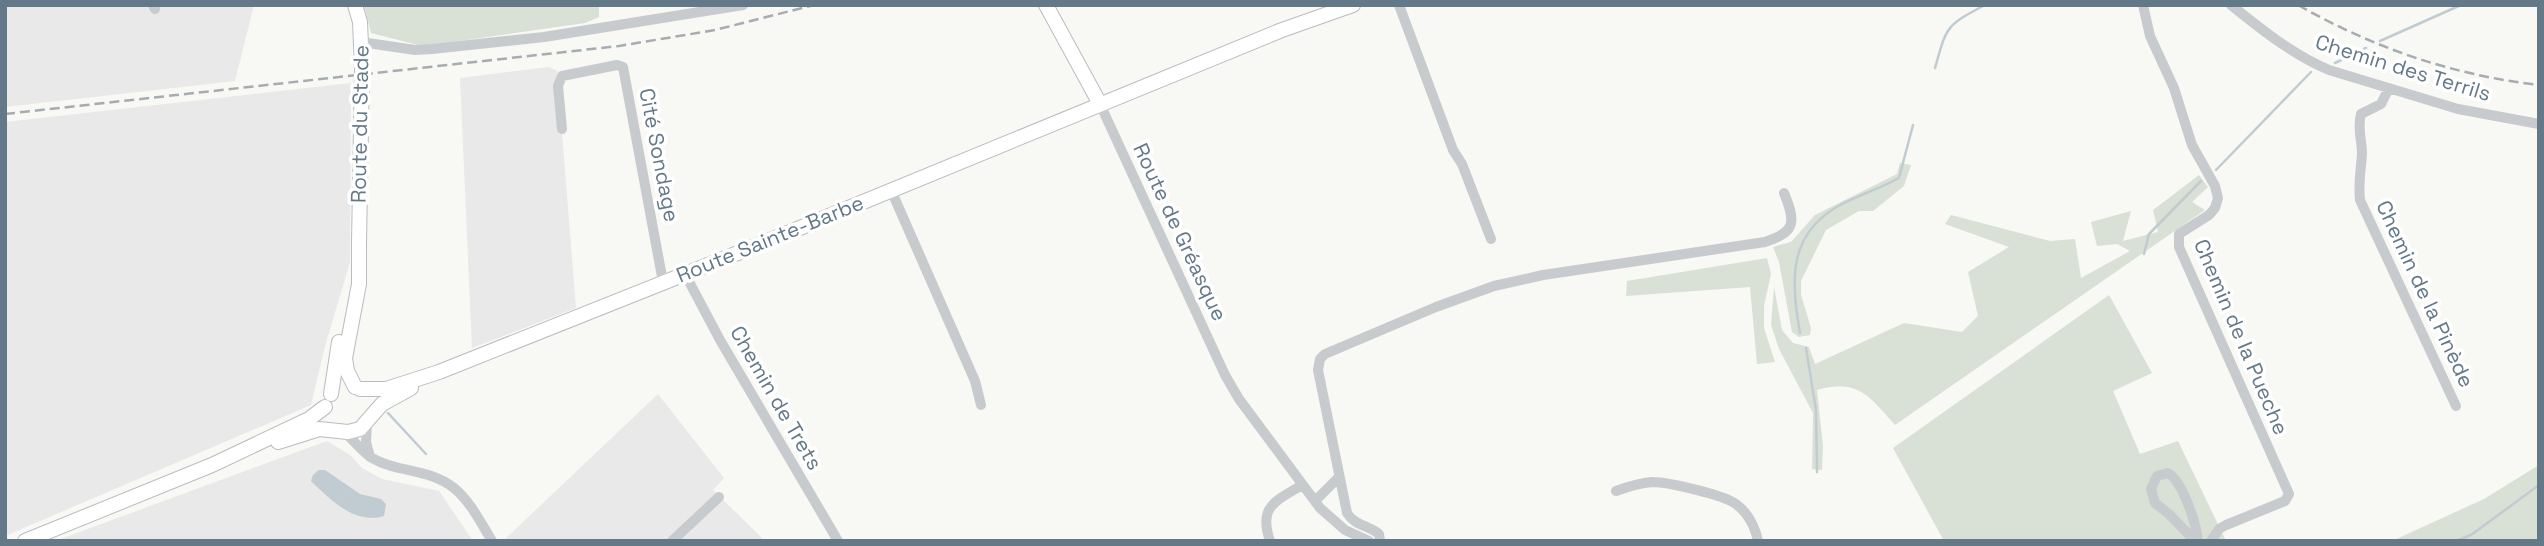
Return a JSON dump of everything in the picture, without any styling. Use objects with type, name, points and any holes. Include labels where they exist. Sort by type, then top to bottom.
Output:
[{"type":"main road","name":"Route du Stade","points":[[355,5],[360,22],[361,42],[359,284],[345,358],[347,371],[358,388]]},
{"type":"main road","points":[[1046,5],[1100,104]]},
{"type":"main road","name":"Route Sainte-Barbe","points":[[358,388],[386,388],[439,372],[1282,30],[1353,5]]},
{"type":"main road","name":"Route du Stade","points":[[328,401],[359,244]]},
{"type":"main road","name":"Route Sainte-Barbe","points":[[369,420],[382,404],[439,372]]},
{"type":"main road","points":[[25,541],[212,464],[309,419],[342,387],[358,388],[371,405],[369,420],[360,429],[326,428],[312,431],[212,464]]},
{"type":"main road","points":[[328,401],[329,421],[341,430]]},
{"type":"street","points":[[361,42],[432,50],[544,37],[743,5]]},
{"type":"street","points":[[1399,5],[1452,150],[1462,164],[1491,239]]},
{"type":"street","name":"Chemin de la Pueche","points":[[2143,5],[2150,36],[2174,88],[2192,145],[2215,186],[2218,198],[2216,208],[2209,215],[2179,234],[2179,247],[2289,494],[2285,501],[2219,528],[2211,541]]},
{"type":"street","name":"Chemin des Terrils","points":[[2231,5],[2277,42],[2310,62],[2458,109],[2539,124]]},
{"type":"street","name":"Cité Sondage","points":[[562,129],[558,86],[562,76],[617,65],[623,68],[663,282]]},
{"type":"street","name":"Chemin de la Pinède","points":[[2389,88],[2381,104],[2361,114],[2358,122],[2362,150],[2358,187],[2360,200],[2456,406]]},
{"type":"street","name":"Route de Gréasque","points":[[1100,104],[1225,375],[1239,399],[1302,485],[1332,520],[1345,530],[1369,541]]},
{"type":"street","points":[[891,190],[975,381],[981,405]]},
{"type":"street","points":[[1380,541],[1376,531],[1354,523],[1349,516],[1318,370],[1320,359],[1325,354],[1436,307],[1494,286],[1543,275],[1765,242],[1779,237],[1792,224],[1793,218],[1784,193]]},
{"type":"street","name":"Chemin de Trets","points":[[685,274],[720,340],[838,541]]},
{"type":"street","points":[[369,420],[365,433],[370,457]]},
{"type":"street","points":[[341,430],[370,457],[427,473],[454,488],[466,501],[492,541]]},
{"type":"street","points":[[2168,473],[2175,479],[2195,521],[2196,541],[2155,503],[2151,489],[2157,476],[2168,473]]},
{"type":"street","points":[[1315,501],[1339,477]]},
{"type":"street","points":[[1616,491],[1660,482],[1728,500],[1744,511],[1759,541]]},
{"type":"street","points":[[1270,541],[1264,520],[1269,508],[1302,485]]},
{"type":"street","points":[[672,541],[719,497]]},
{"type":"shaded area","points":[[5,5],[254,5],[235,81],[5,107]]},
{"type":"shaded area","points":[[364,5],[599,5],[599,17],[585,23],[418,45],[371,33]]},
{"type":"shaded area","points":[[549,67],[557,71],[576,308],[472,348],[460,78]]},
{"type":"shaded area","points":[[351,83],[350,262],[311,405],[5,536],[5,122]]},
{"type":"shaded area","points":[[1900,163],[1911,165],[1904,186],[1873,211],[1859,211],[1826,230],[1801,281],[1801,295],[1811,328],[1810,335],[1799,337],[1792,332],[1779,262],[1773,247],[1791,242],[1815,215],[1897,174]]},
{"type":"shaded area","points":[[2199,175],[2208,187],[2192,202],[2205,210],[1895,425],[1870,398],[1853,388],[1843,386],[1817,390],[1823,446],[1822,470],[1812,469],[1813,413],[1779,349],[1771,325],[1774,287],[1782,330],[1793,343],[1809,347],[1815,364],[1904,323],[1962,332],[1978,316],[1968,272],[2009,247],[1945,224],[1951,215],[2050,241],[2075,239],[2081,278],[2130,251],[2117,244],[2097,246],[2091,222],[2131,211],[2123,241],[2158,232],[2153,210]]},
{"type":"shaded area","points":[[1767,258],[1771,274],[1764,306],[1764,328],[1775,362],[1757,364],[1750,287],[1626,296],[1627,281]]},
{"type":"shaded area","points":[[2109,295],[2152,373],[2113,391],[2140,454],[2178,441],[2226,541],[1944,541],[1893,448]]},
{"type":"shaded area","points":[[658,394],[724,478],[713,490],[765,541],[503,541]]},
{"type":"shaded area","points":[[327,441],[350,455],[362,468],[382,479],[439,491],[473,541],[55,541]]},
{"type":"shaded area","points":[[2539,465],[2539,541],[2392,541],[2484,499]]},
{"type":"shaded area","points":[[319,470],[325,470],[360,494],[381,499],[386,504],[384,516],[363,517],[343,509],[311,481]]},
{"type":"waterway","points":[[1935,68],[1942,43],[1950,29],[1962,18],[1985,5]]},
{"type":"waterway","points":[[2380,41],[2461,5]]},
{"type":"waterway","points":[[2335,63],[2366,48]]},
{"type":"waterway","points":[[2216,170],[2311,72]]},
{"type":"waterway","points":[[1800,333],[1795,276],[1797,258],[1803,242],[1826,214],[1899,178],[1913,125]]},
{"type":"waterway","points":[[2144,254],[2149,234],[2201,181]]},
{"type":"waterway","points":[[1806,348],[1816,410],[1817,472]]},
{"type":"waterway","points":[[388,413],[426,454]]},
{"type":"waterway","points":[[2456,541],[2471,535],[2539,485]]},
{"type":"railway","points":[[5,114],[619,46],[715,30],[814,5]]},
{"type":"railway","points":[[2298,5],[2355,34],[2414,57],[2475,74],[2539,85]]}]
